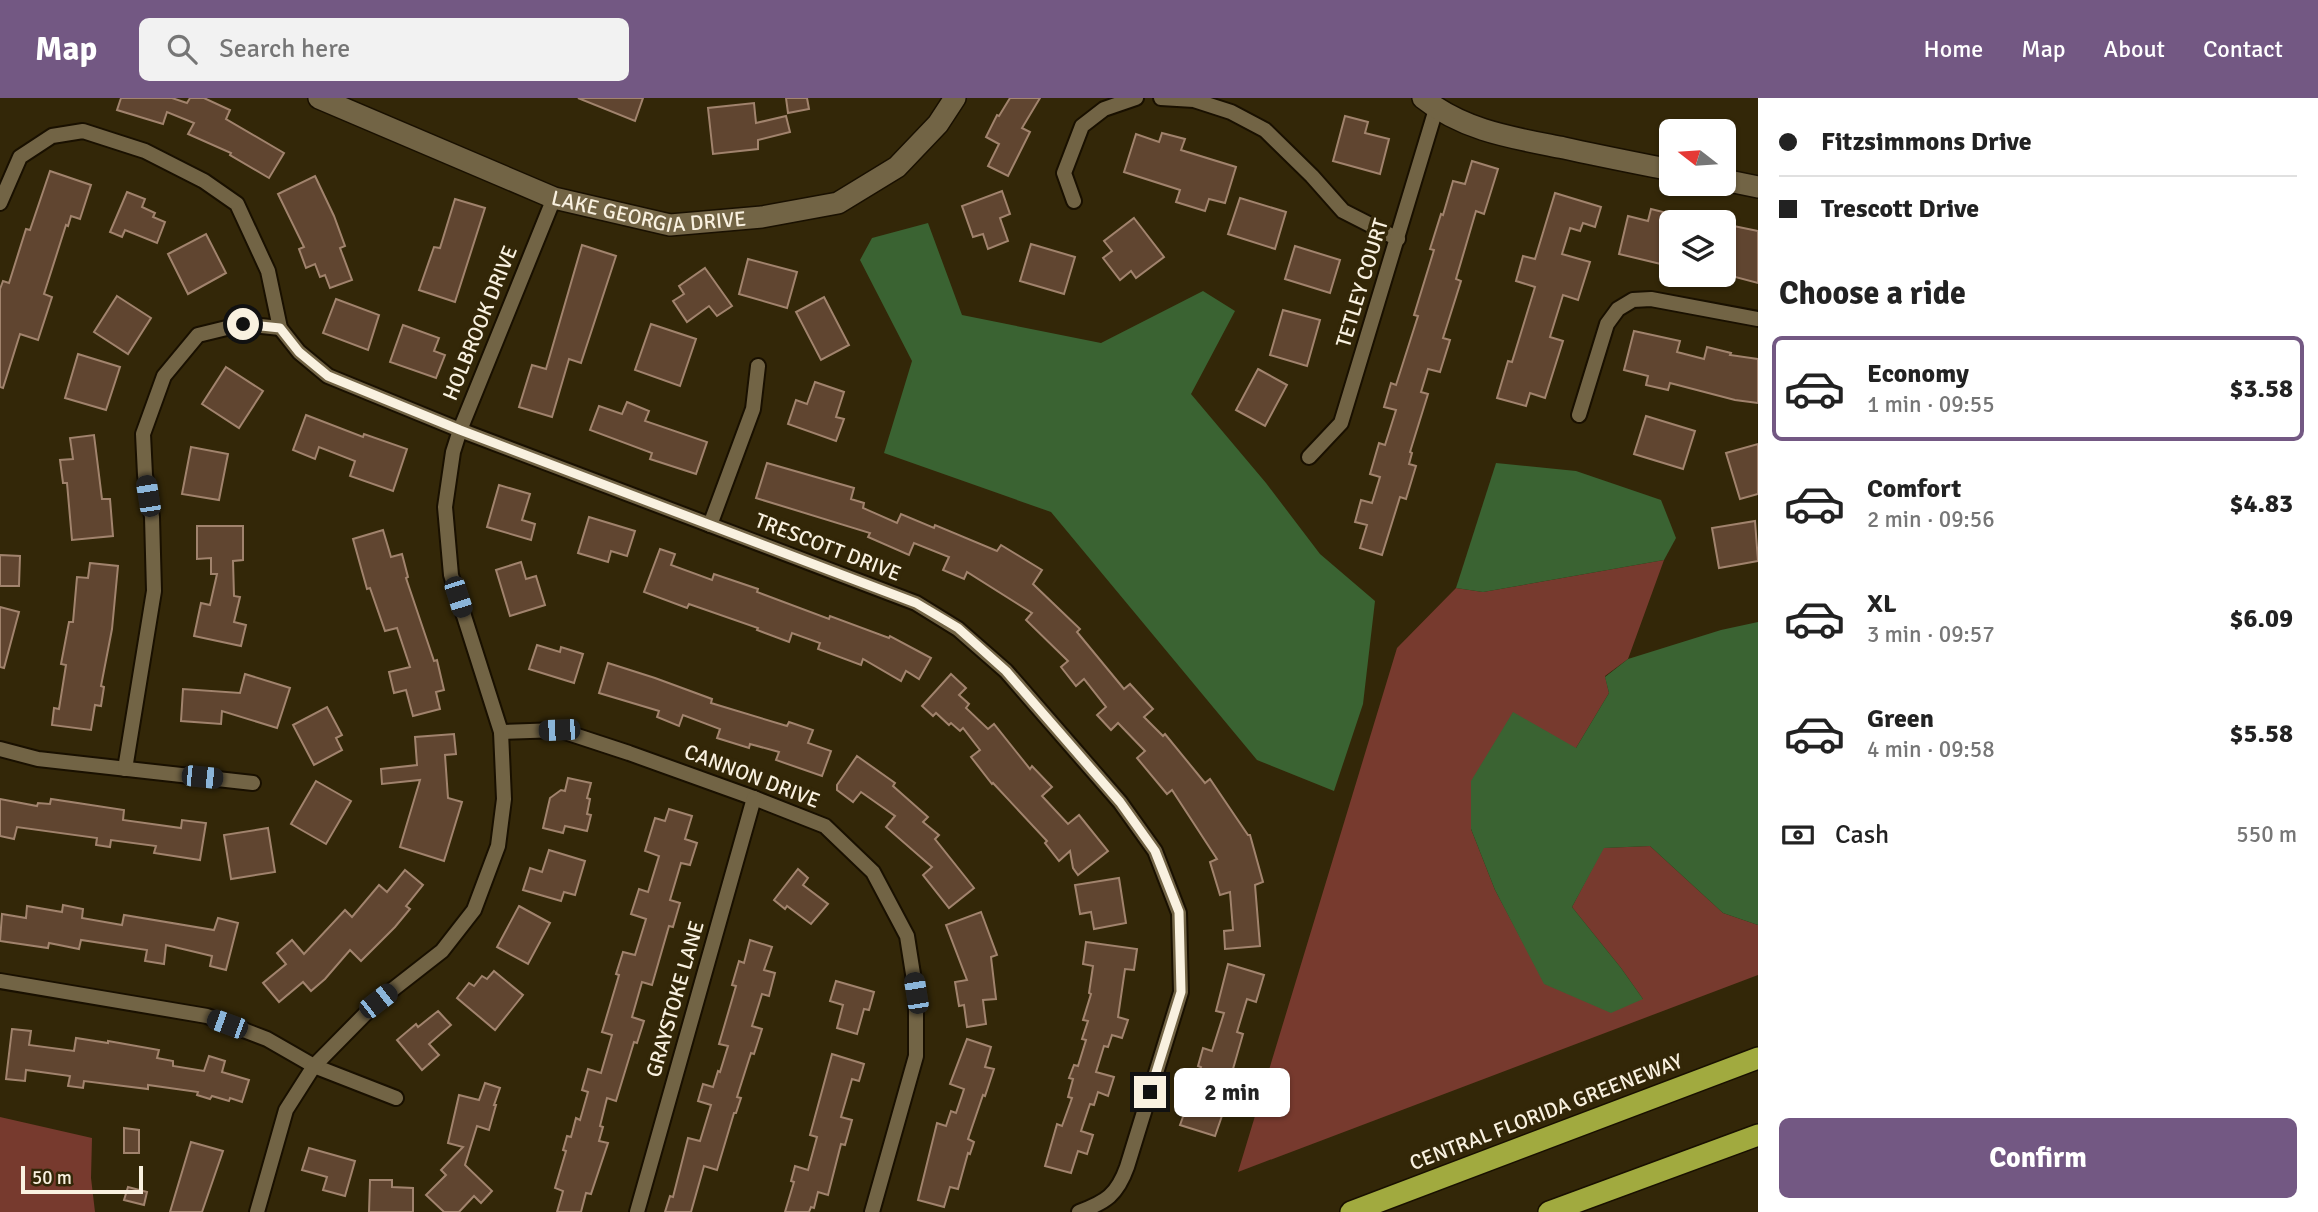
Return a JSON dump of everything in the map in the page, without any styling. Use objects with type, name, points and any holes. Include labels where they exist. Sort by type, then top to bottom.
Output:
[{"type":"highway","name":"CENTRAL FLORIDA GREENEWAY","points":[[1351,1212],[1758,1058]]},
{"type":"highway","points":[[1549,1212],[1758,1135]]},
{"type":"street","name":"LAKE GEORGIA DRIVE","points":[[319,98],[554,198],[670,225],[761,217],[838,202],[897,167],[938,124],[955,98]]},
{"type":"street","points":[[1074,201],[1064,173],[1082,126],[1104,109],[1136,98]]},
{"type":"street","points":[[1161,98],[1194,100],[1231,112],[1265,130],[1343,211],[1398,239]]},
{"type":"street","points":[[1429,104],[1471,127],[1659,168]]},
{"type":"street","name":"TETLEY COURT","points":[[1309,457],[1341,423],[1398,239],[1429,104]]},
{"type":"street","points":[[0,204],[20,157],[52,136],[83,131],[145,151],[204,181],[237,204],[268,271],[280,328],[243,324],[198,335],[164,376],[144,434],[145,475],[152,517],[154,591],[125,769]]},
{"type":"street","points":[[1736,182],[1758,187]]},
{"type":"street","name":"HOLBROOK DRIVE","points":[[257,1212],[286,1110],[314,1066],[378,1001],[442,951],[474,910],[498,846],[504,799],[501,733],[451,575],[444,507],[453,452],[460,430],[554,198]]},
{"type":"street","points":[[1579,415],[1607,324],[1618,309],[1633,300],[1651,299],[1758,318]]},
{"type":"street","name":"TRESCOTT DRIVE","points":[[280,328],[299,352],[328,376],[460,430],[916,603],[958,628],[1006,671],[1120,802],[1155,851],[1179,912],[1181,992],[1121,1185],[1099,1205],[1079,1212]]},
{"type":"street","points":[[710,525],[753,409],[758,366]]},
{"type":"street","name":"CANNON DRIVE","points":[[501,733],[559,730],[754,798],[825,826],[873,872],[907,936],[916,993],[916,1056],[872,1212]]},
{"type":"street","points":[[0,749],[38,759],[253,783]]},
{"type":"street","name":"GRAYSTOKE LANE","points":[[637,1212],[754,798]]},
{"type":"street","points":[[0,981],[207,1016],[267,1038],[314,1066],[396,1098]]},
{"type":"shaded area","points":[[928,223],[962,315],[1101,343],[1203,291],[1235,311],[1191,394],[1266,483],[1320,554],[1375,601],[1363,704],[1334,791],[1257,760],[1051,512],[884,453],[912,361],[860,260],[872,238]]},
{"type":"shaded area","points":[[1496,463],[1576,471],[1661,500],[1676,538],[1664,560],[1483,592],[1456,588]]},
{"type":"shaded area","points":[[1664,560],[1628,659],[1605,676],[1609,693],[1576,748],[1471,829],[1495,890],[1545,984],[1643,999],[1572,907],[1603,848],[1650,846],[1723,913],[1758,925],[1758,975],[1238,1172],[1397,648],[1456,588],[1483,592]]},
{"type":"shaded area","points":[[1758,622],[1758,925],[1723,913],[1650,846],[1604,848],[1572,907],[1643,999],[1611,1013],[1544,984],[1495,890],[1471,829],[1471,781],[1513,712],[1576,748],[1609,693],[1605,677],[1628,659],[1721,630]]},
{"type":"shaded area","points":[[0,1117],[92,1138],[91,1178],[95,1212],[0,1212]]},
{"type":"building","points":[[121,98],[172,98],[187,103],[190,98],[204,98],[230,110],[226,119],[284,153],[269,178],[230,155],[231,153],[188,134],[194,123],[167,112],[163,124],[117,110]]},
{"type":"building","points":[[578,98],[643,98],[635,121]]},
{"type":"building","points":[[786,98],[807,98],[809,109],[788,113]]},
{"type":"building","points":[[1010,98],[1040,98],[1022,128],[1030,132],[1008,176],[988,166],[999,144],[986,137],[997,115],[999,116]]},
{"type":"building","points":[[754,103],[756,123],[786,116],[790,132],[758,140],[758,149],[713,154],[708,108]]},
{"type":"building","points":[[1345,116],[1368,122],[1365,133],[1389,139],[1380,174],[1333,161]]},
{"type":"building","points":[[1162,133],[1185,139],[1181,150],[1236,167],[1225,203],[1209,199],[1205,211],[1176,202],[1180,190],[1124,172],[1136,134],[1159,142]]},
{"type":"building","points":[[1472,161],[1498,169],[1484,214],[1476,211],[1456,279],[1461,281],[1443,338],[1450,340],[1440,372],[1428,369],[1421,392],[1428,394],[1410,452],[1409,464],[1416,466],[1406,499],[1400,497],[1382,555],[1360,548],[1367,525],[1355,522],[1361,500],[1372,503],[1380,477],[1370,474],[1379,443],[1385,445],[1396,410],[1384,407],[1391,383],[1396,385],[1418,316],[1414,315],[1434,250],[1430,249],[1441,214],[1443,215],[1453,181],[1465,184]]},
{"type":"building","points":[[50,171],[91,185],[80,219],[71,216],[68,226],[66,225],[44,294],[52,297],[38,340],[20,334],[3,388],[0,387],[0,289],[3,281],[9,283],[26,229],[30,230]]},
{"type":"building","points":[[315,176],[345,246],[340,248],[352,280],[330,288],[325,275],[320,277],[315,264],[306,268],[299,249],[304,247],[278,194]]},
{"type":"building","points":[[1002,191],[1010,214],[1000,218],[1008,241],[988,249],[983,234],[973,237],[962,206]]},
{"type":"building","points":[[127,192],[145,199],[142,207],[155,213],[153,217],[165,222],[157,243],[125,230],[122,237],[110,232]]},
{"type":"building","points":[[1555,193],[1601,207],[1595,227],[1583,223],[1580,231],[1570,228],[1562,254],[1590,262],[1578,300],[1563,295],[1550,337],[1563,341],[1545,398],[1530,393],[1526,406],[1497,398],[1508,361],[1512,362],[1535,287],[1516,281],[1523,256],[1535,259]]},
{"type":"building","points":[[1240,198],[1286,212],[1275,249],[1228,234]]},
{"type":"building","points":[[455,199],[485,208],[455,302],[419,290],[434,247],[440,248]]},
{"type":"building","points":[[1651,209],[1659,211],[1659,264],[1619,254],[1628,216],[1648,221]]},
{"type":"building","points":[[1134,218],[1164,257],[1136,278],[1131,271],[1120,280],[1103,258],[1112,251],[1104,241]]},
{"type":"building","points":[[1736,226],[1758,231],[1758,283],[1736,277]]},
{"type":"building","points":[[206,234],[226,273],[188,294],[168,254]]},
{"type":"building","points":[[1031,244],[1075,257],[1064,294],[1020,281]]},
{"type":"building","points":[[582,245],[616,256],[581,363],[569,359],[552,417],[519,407],[532,365],[546,369]]},
{"type":"building","points":[[1295,246],[1340,260],[1330,293],[1285,279]]},
{"type":"building","points":[[748,259],[797,272],[787,308],[739,294]]},
{"type":"building","points":[[705,268],[732,306],[717,316],[709,306],[687,322],[673,301],[684,294],[679,286]]},
{"type":"building","points":[[117,296],[151,318],[128,354],[94,332]]},
{"type":"building","points":[[824,297],[849,345],[821,360],[796,312]]},
{"type":"building","points":[[336,299],[379,315],[368,350],[323,333]]},
{"type":"building","points":[[1283,310],[1320,320],[1307,366],[1270,355]]},
{"type":"building","points":[[651,324],[696,339],[680,386],[635,370]]},
{"type":"building","points":[[403,325],[439,338],[434,351],[445,355],[436,378],[390,362]]},
{"type":"building","points":[[1634,331],[1680,341],[1677,352],[1704,359],[1707,347],[1731,353],[1730,355],[1758,359],[1758,403],[1735,400],[1670,383],[1668,390],[1646,385],[1648,376],[1624,370]]},
{"type":"building","points":[[78,354],[120,367],[106,410],[65,398]]},
{"type":"building","points":[[226,367],[263,391],[239,428],[202,404]]},
{"type":"building","points":[[1258,369],[1287,385],[1265,426],[1236,410]]},
{"type":"building","points":[[815,382],[844,392],[836,417],[844,419],[836,441],[788,424],[796,400],[807,404]]},
{"type":"building","points":[[627,402],[649,411],[645,421],[707,442],[696,474],[650,459],[652,453],[590,430],[599,406],[622,414]]},
{"type":"building","points":[[306,415],[363,437],[364,434],[407,449],[393,491],[350,476],[355,461],[319,447],[315,459],[293,450]]},
{"type":"building","points":[[1646,416],[1695,431],[1683,469],[1634,454]]},
{"type":"building","points":[[94,435],[102,499],[110,499],[113,536],[72,540],[67,483],[63,483],[60,460],[73,459],[70,438]]},
{"type":"building","points":[[1758,444],[1758,494],[1740,499],[1726,453]]},
{"type":"building","points":[[191,447],[228,454],[219,500],[182,494]]},
{"type":"building","points":[[767,463],[854,488],[851,499],[864,503],[863,508],[897,523],[901,514],[997,551],[1001,545],[1042,570],[1033,584],[1080,629],[1077,632],[1124,689],[1130,684],[1153,709],[1144,717],[1163,736],[1165,734],[1205,783],[1210,779],[1250,835],[1263,882],[1255,885],[1260,946],[1225,949],[1224,931],[1233,930],[1230,892],[1220,895],[1210,862],[1217,859],[1172,790],[1167,794],[1137,758],[1145,751],[1118,723],[1111,730],[1097,715],[1106,707],[1084,679],[1076,686],[1061,667],[1068,661],[1026,620],[1032,613],[967,572],[964,579],[943,570],[949,557],[914,543],[909,555],[868,537],[870,533],[756,498]]},
{"type":"building","points":[[499,485],[530,494],[522,520],[535,524],[531,540],[487,527]]},
{"type":"building","points":[[589,517],[635,531],[627,556],[611,551],[608,562],[578,553]]},
{"type":"building","points":[[1755,521],[1758,561],[1719,568],[1712,528]]},
{"type":"building","points":[[197,526],[243,526],[243,560],[233,561],[234,596],[240,597],[234,622],[246,625],[241,646],[194,636],[201,603],[210,605],[217,574],[211,574],[211,558],[197,559]]},
{"type":"building","points":[[383,530],[391,557],[402,554],[408,577],[406,578],[434,661],[437,660],[444,690],[436,692],[440,709],[413,716],[406,690],[394,693],[389,672],[410,667],[397,628],[385,631],[370,588],[367,589],[353,539]]},
{"type":"building","points":[[660,549],[675,554],[671,565],[712,580],[714,574],[829,619],[830,616],[889,638],[890,636],[931,658],[919,679],[906,671],[901,681],[863,659],[861,665],[818,649],[820,643],[792,633],[789,642],[689,604],[687,608],[644,592]]},
{"type":"building","points":[[0,555],[20,556],[19,586],[0,586]]},
{"type":"building","points":[[521,562],[526,579],[536,576],[545,605],[510,616],[496,570]]},
{"type":"building","points":[[90,563],[118,566],[112,629],[101,686],[104,687],[101,706],[95,705],[91,730],[52,725],[54,708],[59,709],[66,665],[61,664],[69,622],[73,622],[77,577],[88,578]]},
{"type":"building","points":[[0,607],[19,612],[4,668],[0,667]]},
{"type":"building","points":[[537,645],[560,652],[561,647],[583,654],[574,683],[529,669]]},
{"type":"building","points":[[608,663],[712,699],[711,703],[787,726],[789,722],[813,730],[808,743],[831,751],[822,776],[776,760],[779,752],[750,744],[749,748],[717,738],[720,729],[683,715],[679,726],[657,717],[659,711],[599,693]]},
{"type":"building","points":[[245,674],[290,688],[277,728],[222,711],[221,724],[181,721],[183,689],[240,693]]},
{"type":"building","points":[[951,674],[966,688],[959,695],[969,704],[966,708],[988,729],[994,724],[1030,769],[1032,766],[1052,787],[1042,796],[1068,824],[1079,815],[1108,851],[1078,875],[1073,868],[1070,851],[1059,861],[1045,843],[1047,841],[992,784],[971,757],[980,750],[963,728],[960,731],[936,713],[933,716],[922,706]]},
{"type":"building","points":[[327,707],[342,735],[336,738],[342,750],[314,765],[293,725]]},
{"type":"building","points":[[454,734],[456,754],[445,755],[448,798],[462,802],[444,861],[400,847],[420,780],[382,784],[381,769],[417,765],[415,737]]},
{"type":"building","points":[[857,756],[895,783],[893,786],[928,817],[923,822],[939,835],[935,839],[974,888],[949,908],[923,875],[932,867],[886,827],[895,816],[861,792],[853,802],[837,790],[837,785]]},
{"type":"building","points":[[568,778],[591,783],[587,798],[590,799],[587,814],[591,815],[587,831],[565,826],[563,833],[543,828],[550,798],[561,790],[565,791]]},
{"type":"building","points":[[316,781],[351,801],[326,844],[291,824]]},
{"type":"building","points":[[0,799],[37,806],[38,803],[50,804],[51,799],[124,810],[123,820],[181,828],[182,820],[206,823],[200,860],[154,853],[156,846],[111,840],[110,847],[96,845],[97,838],[17,827],[14,839],[0,836]]},
{"type":"building","points":[[669,809],[692,816],[685,839],[697,843],[690,865],[681,863],[670,900],[680,903],[673,927],[669,926],[652,985],[642,982],[632,1017],[644,1021],[637,1043],[634,1042],[616,1101],[607,1098],[599,1141],[608,1143],[591,1194],[586,1193],[581,1212],[557,1212],[563,1191],[555,1188],[566,1151],[563,1150],[567,1136],[571,1137],[576,1118],[580,1120],[588,1092],[582,1090],[588,1069],[601,1073],[612,1035],[602,1032],[619,975],[616,974],[623,952],[635,955],[646,919],[631,914],[639,889],[648,892],[659,856],[645,851],[655,818],[665,821]]},
{"type":"building","points":[[268,828],[275,872],[231,879],[224,835]]},
{"type":"building","points":[[549,850],[585,861],[575,895],[564,892],[561,901],[523,890],[530,868],[542,872]]},
{"type":"building","points":[[798,869],[808,878],[803,885],[828,904],[811,924],[774,900]]},
{"type":"building","points":[[405,870],[423,885],[406,906],[410,909],[395,927],[361,961],[350,950],[311,991],[303,982],[279,1002],[263,983],[286,964],[277,953],[292,940],[304,954],[345,910],[352,917],[379,885],[387,892]]},
{"type":"building","points":[[1119,878],[1126,923],[1094,929],[1091,912],[1080,914],[1075,885]]},
{"type":"building","points":[[63,905],[83,909],[82,918],[122,925],[124,915],[214,930],[218,918],[238,923],[226,970],[210,966],[212,956],[166,945],[164,964],[145,961],[147,950],[81,940],[79,949],[49,943],[48,948],[0,941],[2,914],[26,918],[27,906],[62,912]]},
{"type":"building","points":[[519,906],[550,923],[528,964],[497,947]]},
{"type":"building","points":[[981,912],[997,955],[991,957],[996,999],[983,1000],[986,1024],[967,1027],[964,1005],[959,1006],[955,982],[967,980],[946,925]]},
{"type":"building","points":[[750,940],[772,947],[764,970],[775,973],[769,996],[762,994],[752,1026],[762,1029],[737,1097],[741,1098],[717,1170],[704,1166],[691,1212],[665,1212],[670,1196],[673,1197],[688,1138],[700,1141],[711,1105],[698,1101],[703,1084],[713,1087],[718,1071],[720,1072],[728,1046],[719,1044],[736,986],[732,985],[739,961],[744,963]]},
{"type":"building","points":[[1086,942],[1137,949],[1134,970],[1125,969],[1118,1017],[1128,1020],[1122,1038],[1112,1035],[1108,1047],[1104,1046],[1096,1072],[1114,1077],[1108,1096],[1098,1092],[1094,1105],[1090,1104],[1081,1131],[1093,1135],[1087,1154],[1078,1151],[1071,1173],[1045,1166],[1057,1124],[1062,1126],[1072,1098],[1068,1097],[1073,1079],[1069,1078],[1074,1065],[1078,1066],[1086,1040],[1082,1039],[1088,1021],[1083,1020],[1091,994],[1093,966],[1083,964]]},
{"type":"building","points":[[1228,964],[1264,975],[1256,1002],[1247,999],[1237,1032],[1243,1034],[1231,1076],[1225,1074],[1215,1107],[1224,1110],[1215,1136],[1180,1125],[1201,1067],[1198,1066],[1203,1048],[1212,1051],[1224,1013],[1216,1011]]},
{"type":"building","points":[[494,971],[523,995],[495,1030],[457,998],[469,983],[474,986],[482,976],[487,979]]},
{"type":"building","points":[[836,981],[874,992],[869,1010],[864,1009],[857,1034],[837,1028],[843,1005],[830,1001]]},
{"type":"building","points":[[438,1011],[451,1025],[429,1044],[439,1055],[422,1070],[397,1040]]},
{"type":"building","points":[[12,1029],[31,1031],[29,1045],[74,1051],[76,1038],[108,1041],[159,1050],[157,1058],[173,1061],[173,1066],[204,1071],[209,1056],[225,1061],[222,1072],[249,1080],[242,1102],[212,1096],[210,1099],[197,1095],[198,1092],[148,1085],[148,1089],[84,1081],[83,1088],[68,1086],[70,1076],[26,1070],[25,1081],[6,1079]]},
{"type":"building","points":[[967,1039],[991,1047],[985,1067],[994,1069],[968,1139],[974,1142],[970,1154],[968,1153],[958,1189],[950,1187],[944,1207],[918,1200],[937,1123],[946,1126],[951,1111],[956,1113],[964,1089],[950,1084]]},
{"type":"building","points":[[832,1054],[864,1064],[859,1081],[852,1079],[841,1117],[852,1120],[845,1145],[841,1144],[828,1195],[818,1192],[814,1208],[811,1207],[809,1212],[785,1212],[794,1182],[791,1181],[795,1166],[808,1170],[817,1137],[810,1135]]},
{"type":"building","points":[[485,1083],[500,1088],[496,1105],[489,1130],[477,1126],[465,1165],[492,1191],[481,1203],[474,1196],[459,1212],[444,1212],[426,1195],[446,1175],[441,1170],[463,1147],[448,1143],[459,1095],[479,1100]]},
{"type":"building","points":[[124,1128],[139,1130],[139,1153],[124,1153]]},
{"type":"building","points":[[191,1142],[223,1151],[202,1212],[170,1212]]},
{"type":"building","points":[[309,1148],[355,1161],[345,1196],[323,1190],[327,1177],[302,1170]]},
{"type":"building","points":[[370,1180],[392,1180],[392,1187],[413,1188],[413,1212],[369,1212]]},
{"type":"building","points":[[128,1187],[147,1192],[144,1205],[124,1200]]},
{"type":"route","points":[[243,324],[280,328],[299,352],[328,376],[460,430],[916,603],[958,628],[1006,671],[1120,802],[1155,851],[1179,912],[1181,992],[1150,1092]]}]
